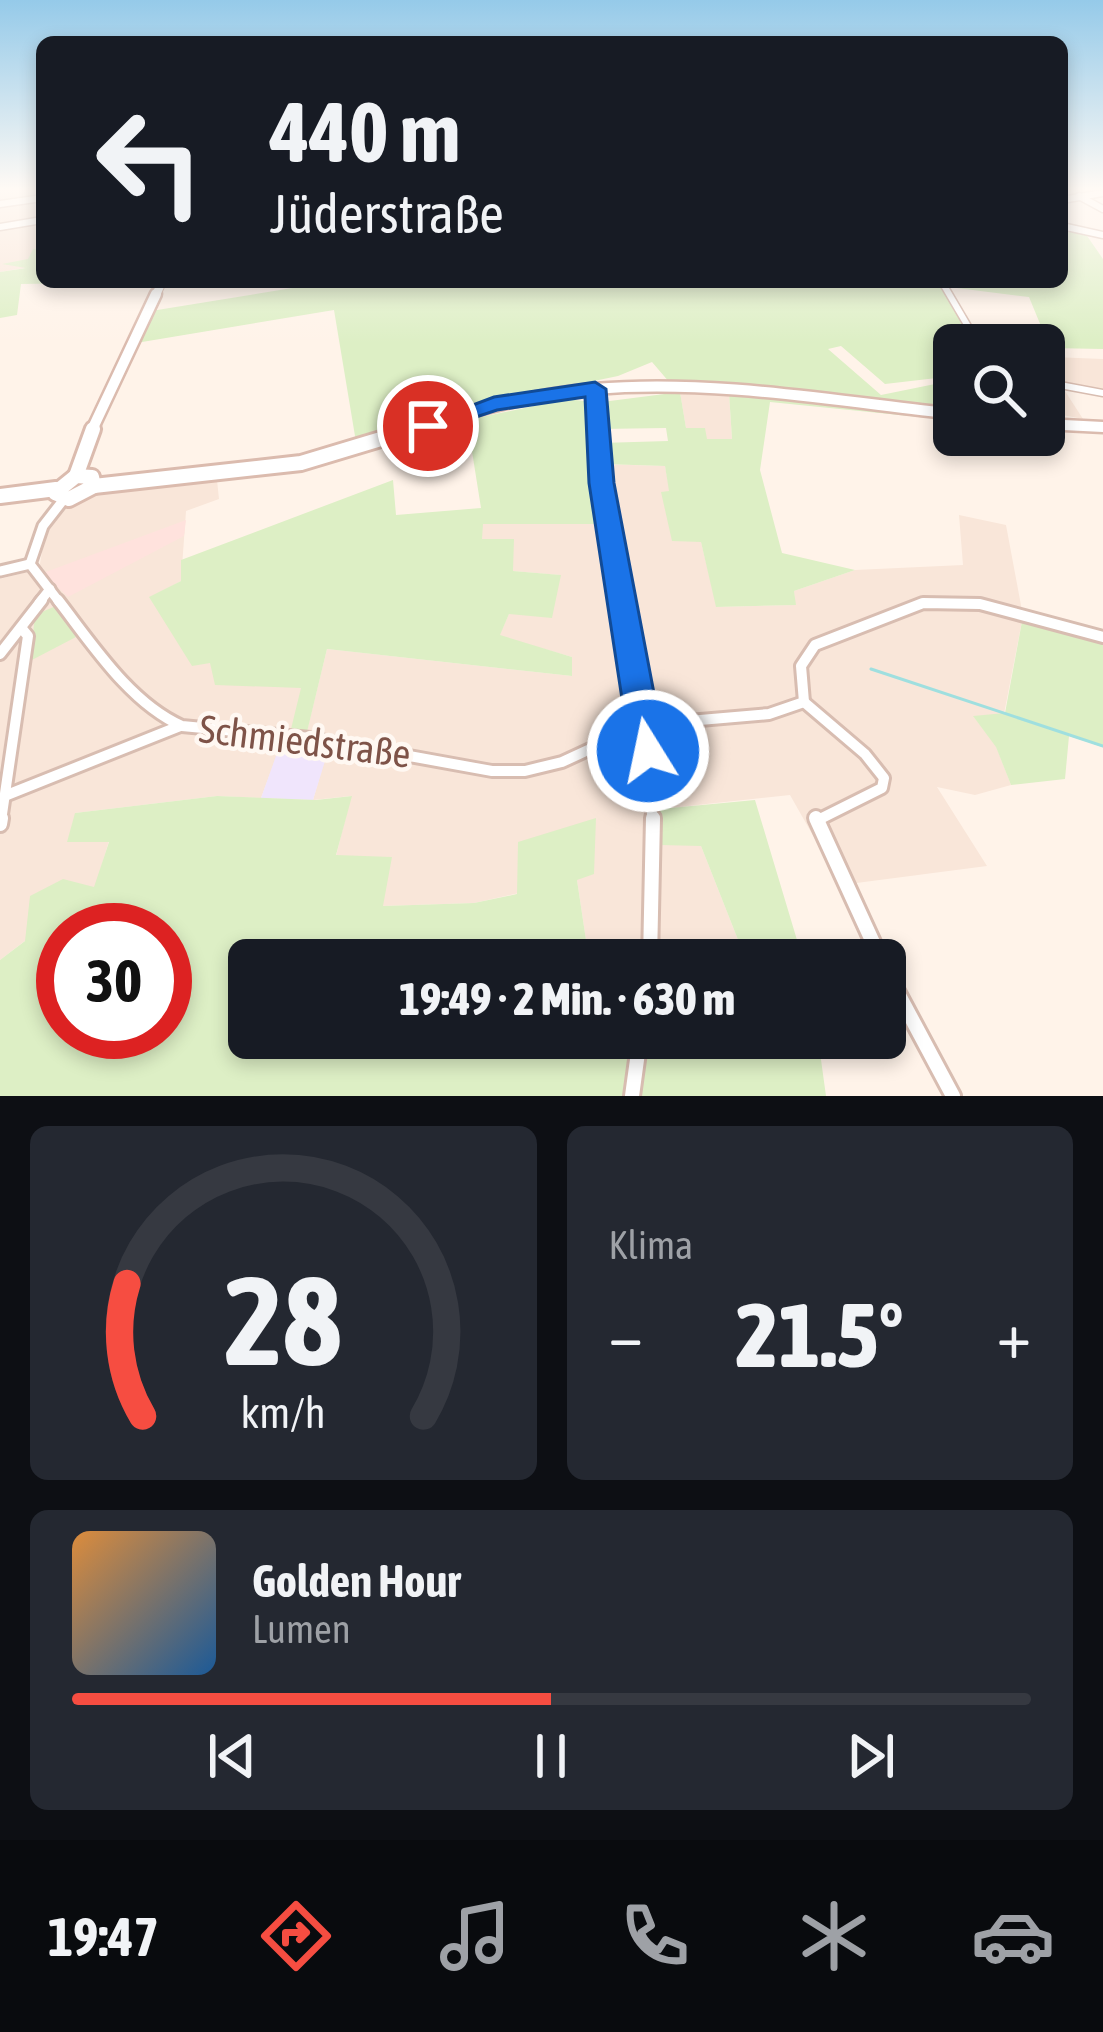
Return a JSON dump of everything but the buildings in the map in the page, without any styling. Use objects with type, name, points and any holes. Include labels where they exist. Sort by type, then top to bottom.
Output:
[{"type":"main road","points":[[60,494],[76,476],[89,436],[158,288]]},
{"type":"main road","points":[[0,496],[81,496],[94,486],[248,471],[357,449],[494,404],[595,389],[732,389],[933,412]]},
{"type":"main road","points":[[1065,425],[1103,427]]},
{"type":"main road","points":[[76,476],[92,477],[94,486]]},
{"type":"street","points":[[946,288],[967,324]]},
{"type":"street","points":[[1065,386],[1103,393]]},
{"type":"street","points":[[595,389],[601,483],[655,795],[652,939]]},
{"type":"street","points":[[0,571],[30,564],[60,494]]},
{"type":"street","name":"Schmiedstraße","points":[[30,564],[108,665],[166,719],[182,726],[310,738],[492,771],[525,771],[562,762],[642,725]]},
{"type":"street","points":[[0,654],[50,589]]},
{"type":"street","points":[[870,939],[814,818],[882,788],[884,778],[804,701],[801,665],[815,645],[923,603],[980,604],[1103,637]]},
{"type":"street","points":[[0,824],[28,636],[23,630]]},
{"type":"street","points":[[642,725],[770,714],[804,701]]},
{"type":"street","points":[[7,795],[182,726]]},
{"type":"street","points":[[906,1008],[953,1096]]},
{"type":"street","points":[[632,1096],[637,1059]]},
{"type":"shaded area","points":[[0,241],[36,241],[31,258],[36,258],[36,266],[0,272]]},
{"type":"shaded area","points":[[1065,357],[1103,359],[1103,396],[1065,388]]},
{"type":"shaded area","points":[[1065,391],[1083,419],[1065,416]]},
{"type":"shaded area","points":[[680,392],[729,393],[732,440],[706,439],[686,428]]},
{"type":"shaded area","points":[[596,464],[665,466],[670,492],[662,492],[701,542],[717,607],[795,605],[794,591],[855,570],[963,565],[959,515],[1006,525],[1023,616],[1004,714],[974,717],[996,746],[1011,785],[975,795],[937,787],[987,866],[841,885],[790,795],[661,809],[701,846],[738,939],[586,939],[577,880],[474,903],[382,906],[336,856],[351,796],[313,800],[328,748],[282,742],[261,798],[217,796],[75,813],[109,841],[95,887],[74,903],[36,903],[36,932],[0,960],[0,579],[39,569],[45,535],[57,513],[96,493],[217,480],[219,499],[186,511],[181,581],[150,598],[210,663],[301,687],[307,731],[327,649],[572,676],[572,657],[499,636],[509,614],[560,575],[513,571],[481,539],[482,524],[604,524]]},
{"type":"shaded area","points":[[186,520],[184,536],[68,597],[43,573]]},
{"type":"shaded area","points":[[281,742],[329,748],[313,800],[261,798]]},
{"type":"green space","points":[[1068,241],[1091,241],[1103,259],[1103,349],[1065,348],[1065,324],[1040,324],[1029,297],[957,288],[1068,288]]},
{"type":"green space","points":[[33,249],[36,284],[21,284],[17,315],[0,318],[0,272],[26,268],[2,264],[28,259]]},
{"type":"green space","points":[[292,288],[943,288],[963,324],[933,324],[933,378],[885,384],[841,346],[828,349],[881,395],[933,384],[933,407],[670,383],[652,362],[618,376],[492,402],[357,448],[334,310],[136,343],[151,311]]},
{"type":"green space","points":[[680,392],[686,428],[705,428],[707,439],[732,439],[729,393],[933,418],[770,402],[760,470],[782,553],[855,570],[794,591],[796,605],[716,607],[701,542],[672,541],[661,492],[669,491],[665,466],[603,464],[601,443],[668,441],[666,428],[600,429],[602,402]]},
{"type":"green space","points":[[568,399],[591,402],[604,524],[483,524],[482,539],[514,539],[513,571],[561,575],[552,618],[509,614],[500,635],[572,657],[572,676],[327,649],[307,732],[291,729],[301,688],[215,685],[210,663],[192,666],[149,597],[181,581],[181,560],[393,480],[396,515],[481,508],[467,420]]},
{"type":"green space","points":[[58,605],[76,637],[30,661],[35,615]]},
{"type":"green space","points":[[1023,616],[1103,639],[1103,747],[1069,736],[1065,779],[1011,785],[996,747],[973,716],[1005,713]]},
{"type":"green space","points":[[217,796],[316,800],[352,796],[336,855],[392,857],[383,906],[474,903],[517,894],[518,842],[596,818],[594,874],[577,880],[586,939],[228,939],[228,1059],[821,1059],[826,1096],[0,1096],[0,960],[25,941],[30,896],[63,879],[94,887],[109,842],[67,842],[75,813]]},
{"type":"green space","points":[[755,800],[797,939],[738,939],[701,846],[660,845],[660,809]]},
{"type":"waterway","points":[[871,669],[1103,746]]},
{"type":"route","points":[[428,426],[494,404],[595,389],[601,483],[648,751]]}]
